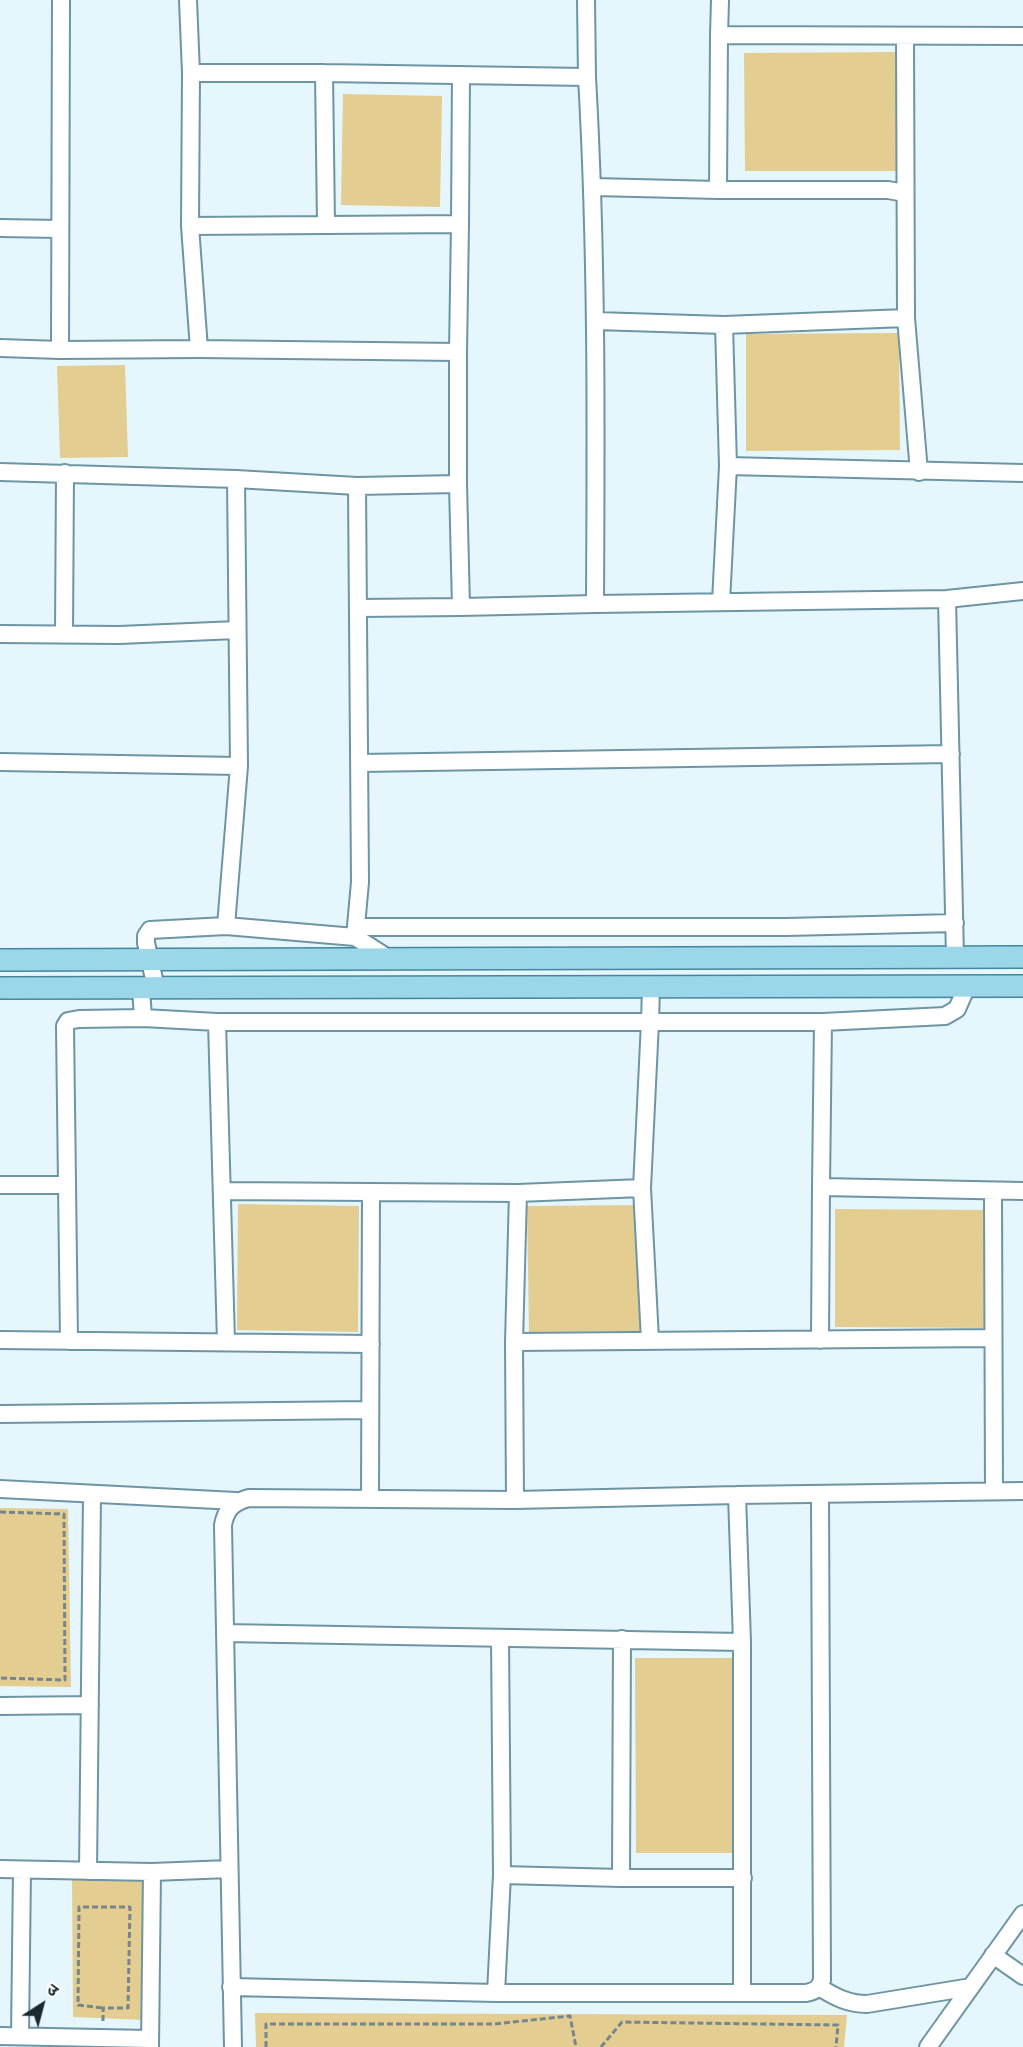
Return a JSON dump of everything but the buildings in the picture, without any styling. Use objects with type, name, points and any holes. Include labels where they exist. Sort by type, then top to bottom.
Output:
[{"type":"main road","points":[[0,960],[1023,957]]},
{"type":"main road","points":[[0,988],[1023,986]]},
{"type":"street","points":[[60,350],[61,0]]},
{"type":"street","points":[[188,0],[191,73],[190,226],[199,349]]},
{"type":"street","points":[[586,0],[587,77],[594,187],[596,321],[595,604]]},
{"type":"street","points":[[718,190],[720,0]]},
{"type":"street","points":[[719,35],[1023,36]]},
{"type":"street","points":[[905,36],[906,318],[919,472]]},
{"type":"street","points":[[191,73],[587,77]]},
{"type":"street","points":[[324,73],[326,225]]},
{"type":"street","points":[[461,75],[458,352],[461,607]]},
{"type":"street","points":[[594,187],[888,190],[905,193]]},
{"type":"street","points":[[190,226],[460,224]]},
{"type":"street","points":[[0,228],[60,229]]},
{"type":"street","points":[[596,321],[724,325],[906,318]]},
{"type":"street","points":[[721,602],[728,466],[724,325]]},
{"type":"street","points":[[0,348],[458,352]]},
{"type":"street","points":[[728,466],[1023,473]]},
{"type":"street","points":[[0,471],[236,479],[357,486],[458,484]]},
{"type":"street","points":[[64,635],[65,473]]},
{"type":"street","points":[[226,926],[238,766],[236,479]]},
{"type":"street","points":[[355,932],[360,882],[357,486]]},
{"type":"street","points":[[359,608],[947,599],[1023,591]]},
{"type":"street","points":[[947,599],[955,957]]},
{"type":"street","points":[[0,634],[119,635],[237,630]]},
{"type":"street","points":[[360,763],[951,754]]},
{"type":"street","points":[[0,762],[238,766]]},
{"type":"street","points":[[143,1018],[148,988],[149,958],[146,936],[150,930],[226,926],[355,932],[955,923]]},
{"type":"street","points":[[355,932],[388,958]]},
{"type":"street","points":[[69,1341],[65,1026],[68,1021],[79,1018],[143,1018],[217,1022],[823,1022],[945,1016],[957,1009],[967,986]]},
{"type":"street","points":[[650,1340],[642,1188],[651,987]]},
{"type":"street","points":[[217,1022],[226,1342]]},
{"type":"street","points":[[820,1340],[823,1022]]},
{"type":"street","points":[[0,1185],[66,1185]]},
{"type":"street","points":[[821,1187],[1023,1191]]},
{"type":"street","points":[[222,1191],[518,1193],[642,1188]]},
{"type":"street","points":[[993,1191],[994,1491]]},
{"type":"street","points":[[370,1499],[372,1192]]},
{"type":"street","points":[[515,1500],[514,1341],[518,1193]]},
{"type":"street","points":[[514,1341],[993,1338]]},
{"type":"street","points":[[0,1340],[371,1344]]},
{"type":"street","points":[[0,1414],[370,1410]]},
{"type":"street","points":[[0,1489],[236,1501],[249,1498],[515,1500],[1023,1491]]},
{"type":"street","points":[[88,1870],[92,1494]]},
{"type":"street","points":[[231,1988],[496,1993],[806,1993],[815,1991],[822,1980],[820,1494]]},
{"type":"street","points":[[737,1495],[742,1642],[742,1992]]},
{"type":"street","points":[[233,2047],[223,1525],[226,1512],[236,1501]]},
{"type":"street","points":[[225,1633],[742,1642]]},
{"type":"street","points":[[496,1993],[502,1875],[500,1638]]},
{"type":"street","points":[[621,1878],[622,1639]]},
{"type":"street","points":[[0,1706],[90,1705]]},
{"type":"street","points":[[0,1869],[152,1872],[229,1869]]},
{"type":"street","points":[[20,2037],[22,1869]]},
{"type":"street","points":[[0,2036],[150,2043],[152,1872]]},
{"type":"street","points":[[502,1875],[743,1878]]},
{"type":"street","points":[[928,2047],[1023,1914]]},
{"type":"street","points":[[993,1955],[1023,1976]]},
{"type":"street","points":[[819,1987],[840,2000],[860,2004],[971,1986]]},
{"type":"path","points":[[0,1512],[64,1514],[65,1680],[0,1678]]},
{"type":"path","points":[[79,1907],[130,1907],[128,2008],[103,2008],[78,2005],[79,1907]]},
{"type":"path","points":[[103,2008],[103,2024]]},
{"type":"path","points":[[266,2047],[266,2024],[494,2024],[570,2016],[576,2047]]},
{"type":"path","points":[[601,2047],[622,2022],[838,2025],[836,2047]]},
{"type":"shaded area","points":[[896,52],[897,171],[745,171],[744,53]]},
{"type":"shaded area","points":[[343,94],[442,96],[440,207],[341,205]]},
{"type":"shaded area","points":[[899,333],[900,450],[746,451],[746,334]]},
{"type":"shaded area","points":[[125,365],[128,457],[60,458],[57,366]]},
{"type":"shaded area","points":[[238,1204],[359,1206],[358,1332],[237,1330]]},
{"type":"shaded area","points":[[640,1205],[642,1331],[529,1332],[527,1206]]},
{"type":"shaded area","points":[[835,1209],[986,1210],[986,1328],[835,1327]]},
{"type":"shaded area","points":[[0,1508],[68,1509],[71,1687],[0,1686]]},
{"type":"shaded area","points":[[635,1658],[735,1658],[735,1853],[636,1853]]},
{"type":"shaded area","points":[[72,1875],[147,1877],[145,2020],[73,2017]]},
{"type":"shaded area","points":[[255,2013],[847,2015],[844,2047],[256,2047]]}]
